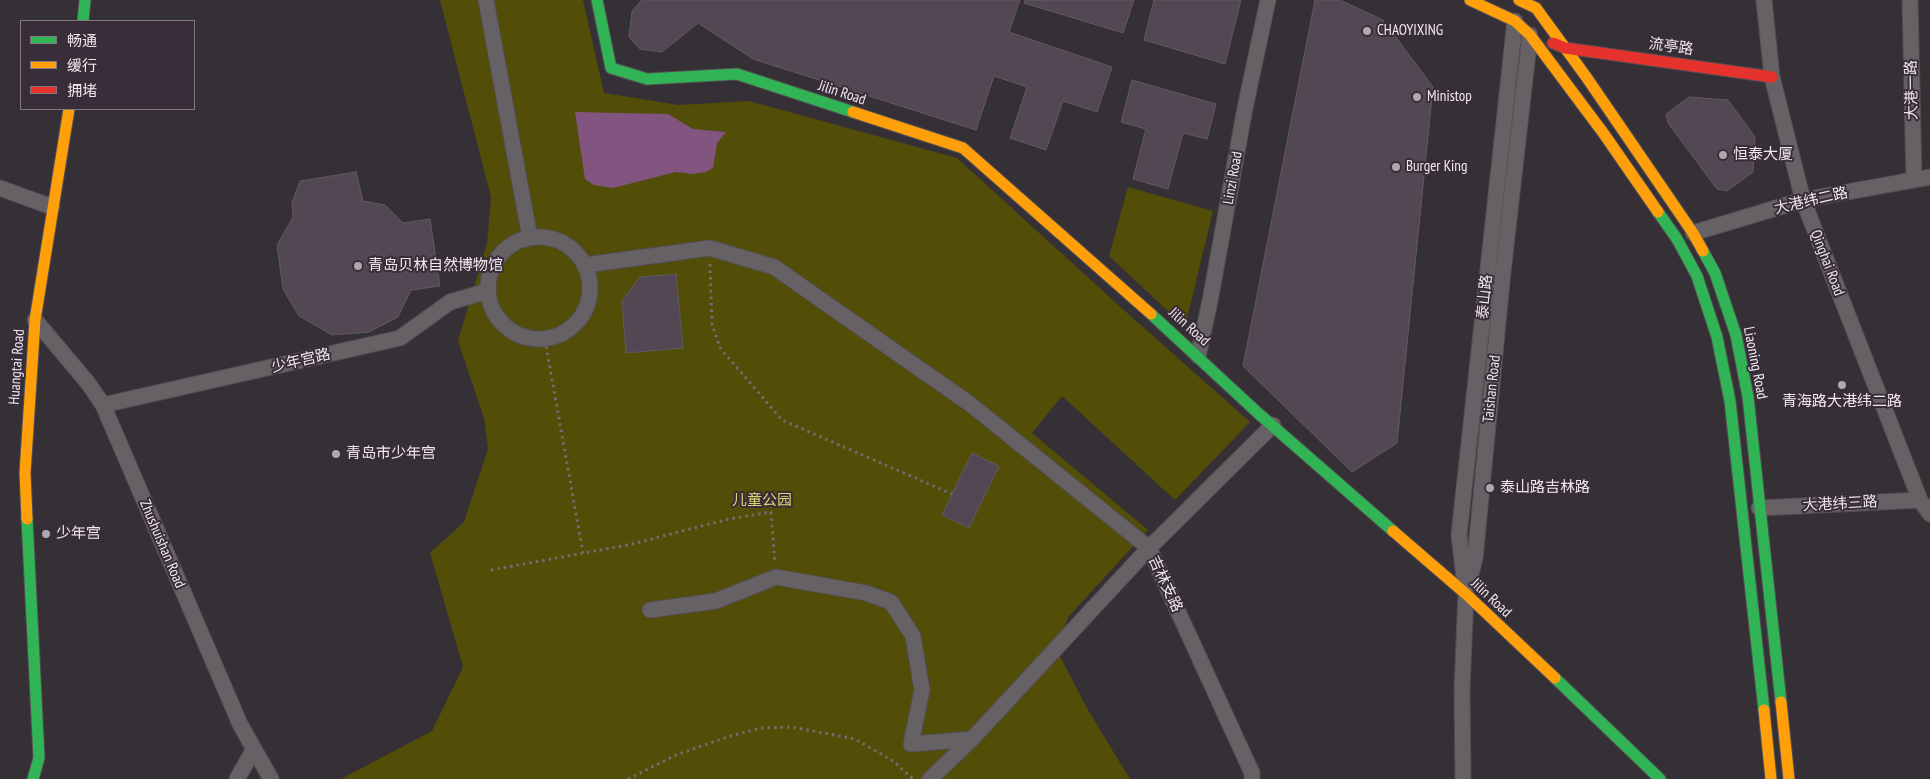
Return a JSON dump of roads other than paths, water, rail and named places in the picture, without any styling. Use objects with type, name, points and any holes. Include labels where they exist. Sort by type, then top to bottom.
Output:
[{"type":"street","points":[[83,20],[86,0]]},
{"type":"street","points":[[486,0],[530,238]]},
{"type":"street","name":"Jilin Road","points":[[598,0],[612,68],[647,79],[737,74],[963,148],[1198,356],[1273,426],[1466,594],[1660,779]]},
{"type":"street","name":"Linzi Road","points":[[1198,356],[1268,0]]},
{"type":"street","points":[[1470,0],[1515,21],[1530,35],[1604,134],[1678,239],[1697,276],[1717,337],[1730,401],[1771,779]]},
{"type":"street","points":[[1518,0],[1537,4]]},
{"type":"street","name":"泰山路","points":[[1466,594],[1459,535],[1518,0]]},
{"type":"street","name":"Qinghai Road","points":[[1764,0],[1772,77],[1803,200],[1920,500],[1930,514]]},
{"type":"street","name":"大港一路","points":[[1910,0],[1914,180]]},
{"type":"street","name":"Taishan Road","points":[[1463,779],[1462,689],[1466,594],[1475,558],[1503,272],[1530,35],[1537,4]]},
{"type":"street","name":"Liaoning Road","points":[[1537,4],[1565,48],[1694,233],[1715,273],[1736,335],[1748,397],[1789,779]]},
{"type":"street","name":"流亭路","points":[[1530,35],[1565,48],[1772,77]]},
{"type":"street","name":"Huangtai Road","points":[[33,779],[39,758],[25,473],[35,320],[69,110]]},
{"type":"street","name":"大港纬二路","points":[[1694,233],[1803,200],[1930,177]]},
{"type":"street","points":[[0,188],[52,207]]},
{"type":"street","points":[[546,237],[562,242],[576,252],[585,265],[590,281],[590,298],[584,313],[574,326],[560,336],[545,340],[528,339],[512,332],[500,322],[492,307],[488,291],[495,262],[504,251],[516,242],[530,238],[546,237]]},
{"type":"street","points":[[585,265],[710,248],[774,267],[970,404],[1149,548],[972,739],[930,779]]},
{"type":"street","name":"少年宫路","points":[[103,405],[400,338],[450,302],[488,291]]},
{"type":"street","name":"Zhushuishan Road","points":[[35,320],[88,383],[103,405],[240,724],[271,779]]},
{"type":"street","name":"吉林支路","points":[[1252,779],[1252,773],[1149,548],[1273,426]]},
{"type":"street","name":"大港纬三路","points":[[1760,508],[1920,500]]},
{"type":"street","points":[[650,610],[716,601],[776,577],[866,592],[891,602],[912,636],[922,690],[911,744],[972,739]]},
{"type":"street","points":[[237,779],[254,749]]},
{"type":"place","name":"CHAOYIXING","points":[[1367,31]]},
{"type":"place","name":"Ministop","points":[[1417,97]]},
{"type":"place","name":"恒泰大厦","points":[[1723,155]]},
{"type":"place","name":"Burger King","points":[[1396,167]]},
{"type":"place","name":"青岛贝林自然博物馆","points":[[358,266]]},
{"type":"place","name":"青海路大港纬二路","points":[[1842,385]]},
{"type":"place","name":"青岛市少年宫","points":[[336,454]]},
{"type":"place","name":"泰山路吉林路","points":[[1490,488]]},
{"type":"place","name":"少年宫","points":[[46,534]]},
{"type":"park label","name":"儿童公园","points":[[762,501]]}]
